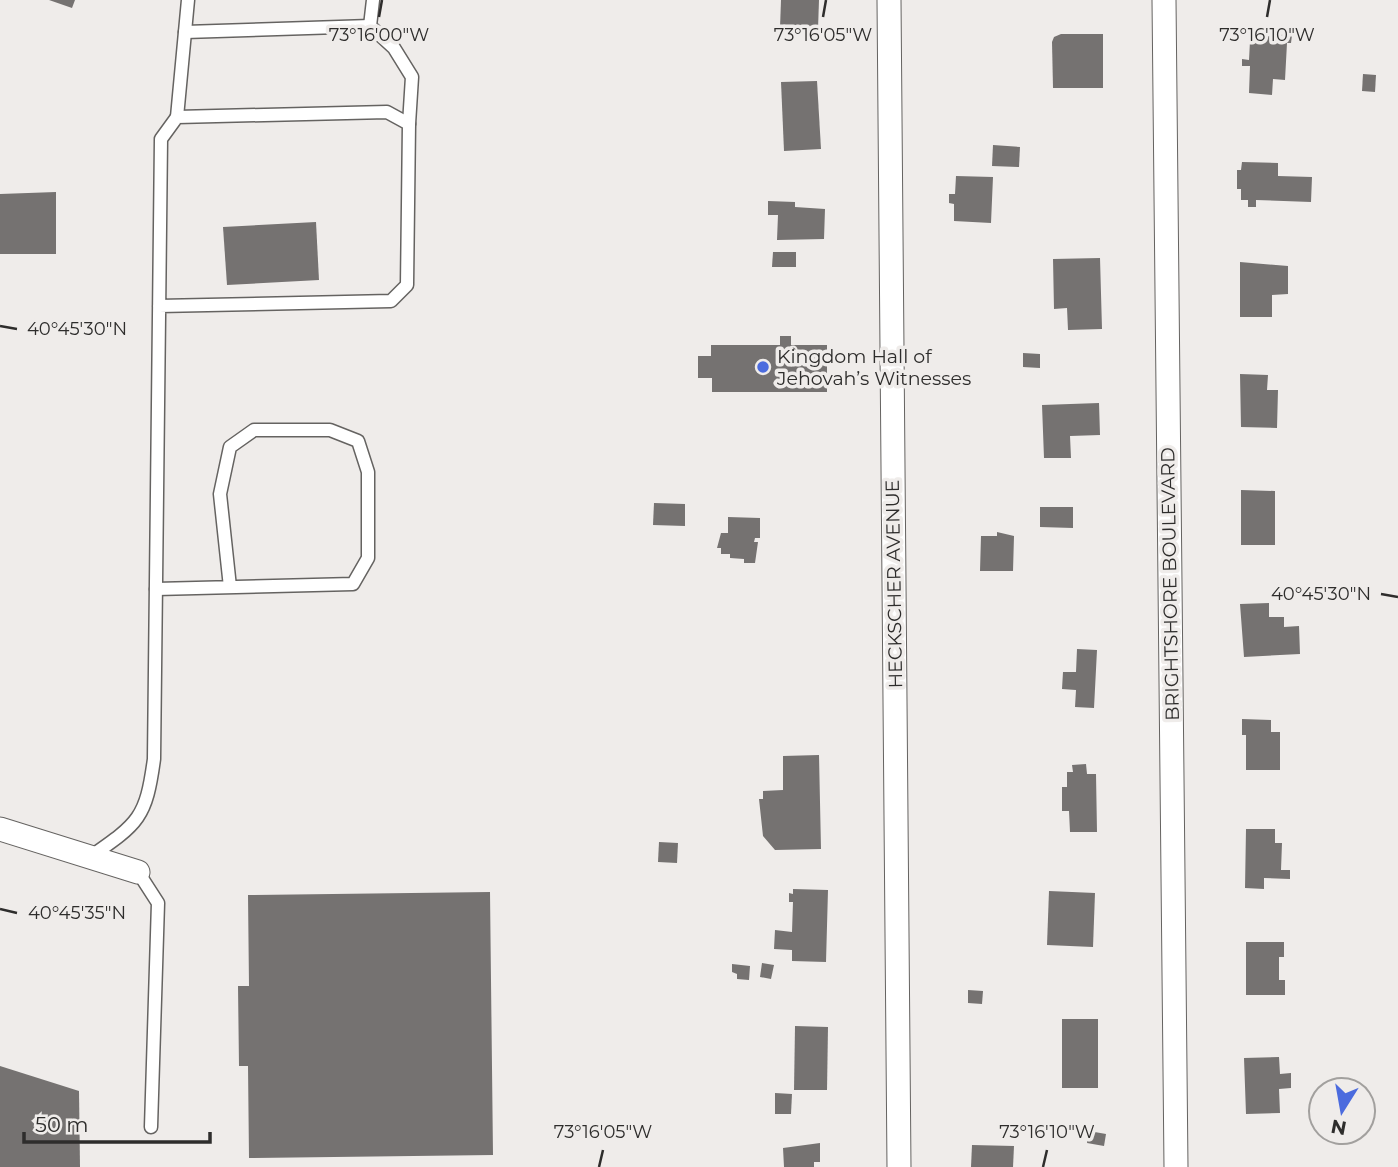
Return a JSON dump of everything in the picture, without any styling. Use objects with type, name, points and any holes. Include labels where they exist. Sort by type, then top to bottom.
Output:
[{"type":"street","name":"HECKSCHER AVENUE","points":[[890,0],[899,1167]]},
{"type":"street","name":"BRIGHTSHORE BOULEVARD","points":[[1164,0],[1175,1167]]},
{"type":"street","points":[[0,829],[138,872]]},
{"type":"lane","points":[[90,857],[137,820],[149,799],[154,758],[162,139],[177,117],[188,0]]},
{"type":"lane","points":[[370,26],[373,0]]},
{"type":"lane","points":[[159,306],[391,301],[407,285],[412,77],[394,48],[370,26],[185,32]]},
{"type":"lane","points":[[177,117],[387,112],[409,124]]},
{"type":"lane","points":[[156,589],[353,584],[368,558],[368,472],[358,441],[330,429],[254,430],[230,447],[220,494],[230,587]]},
{"type":"lane","points":[[138,872],[158,903],[151,1127]]},
{"type":"building","points":[[49,0],[75,0],[72,8]]},
{"type":"building","points":[[781,0],[819,0],[818,29],[780,28]]},
{"type":"building","points":[[1061,34],[1103,34],[1103,88],[1053,88],[1052,42],[1054,37]]},
{"type":"building","points":[[1260,34],[1292,35],[1291,43],[1287,43],[1285,80],[1273,79],[1272,95],[1249,93],[1250,66],[1242,66],[1242,59],[1249,60],[1250,41],[1260,42]]},
{"type":"building","points":[[1363,74],[1376,75],[1375,92],[1362,91]]},
{"type":"building","points":[[817,81],[821,149],[784,151],[781,82]]},
{"type":"building","points":[[993,145],[1020,147],[1019,167],[992,166]]},
{"type":"building","points":[[1242,162],[1278,163],[1278,176],[1312,177],[1311,202],[1256,200],[1256,207],[1248,207],[1248,200],[1241,200],[1241,189],[1237,189],[1237,170],[1241,170]]},
{"type":"building","points":[[956,176],[993,177],[991,223],[954,221],[954,204],[949,203],[949,194],[955,194]]},
{"type":"building","points":[[56,192],[56,254],[0,254],[0,194]]},
{"type":"building","points":[[768,201],[795,202],[795,207],[825,209],[824,239],[777,240],[778,215],[768,215]]},
{"type":"building","points":[[316,222],[319,280],[227,285],[223,227]]},
{"type":"building","points":[[773,252],[796,252],[796,267],[772,267]]},
{"type":"building","points":[[1100,258],[1102,329],[1068,330],[1067,308],[1054,309],[1053,259]]},
{"type":"building","points":[[1240,262],[1288,266],[1288,294],[1272,295],[1272,317],[1240,317]]},
{"type":"building","name":"Kingdom Hall of Jehovah’s Witnesses","points":[[780,336],[791,336],[791,345],[827,345],[827,392],[712,392],[712,378],[698,378],[698,356],[711,356],[711,345],[780,345]]},
{"type":"building","points":[[1023,353],[1040,354],[1040,368],[1023,367]]},
{"type":"building","points":[[1240,374],[1268,375],[1267,390],[1278,390],[1277,428],[1241,427]]},
{"type":"building","points":[[1099,403],[1100,435],[1070,436],[1071,458],[1044,458],[1042,405]]},
{"type":"building","points":[[1241,490],[1275,491],[1275,545],[1241,545]]},
{"type":"building","points":[[654,503],[685,504],[685,526],[653,525]]},
{"type":"building","points":[[1040,507],[1073,507],[1073,528],[1040,527]]},
{"type":"building","points":[[728,517],[760,518],[760,538],[755,538],[754,542],[758,542],[755,563],[744,563],[744,559],[730,558],[730,554],[721,554],[721,548],[717,548],[721,533],[728,533]]},
{"type":"building","points":[[997,532],[1014,536],[1013,571],[980,571],[981,536],[997,536]]},
{"type":"building","points":[[1269,603],[1269,617],[1284,617],[1284,627],[1299,626],[1300,654],[1244,657],[1240,604]]},
{"type":"building","points":[[1077,649],[1097,650],[1094,708],[1075,707],[1076,690],[1062,689],[1063,672],[1076,672]]},
{"type":"building","points":[[1242,719],[1271,720],[1271,732],[1280,732],[1280,770],[1246,770],[1246,735],[1242,735]]},
{"type":"building","points":[[819,755],[821,849],[775,850],[763,836],[759,799],[763,799],[763,791],[783,790],[783,756]]},
{"type":"building","points":[[1086,764],[1087,774],[1096,774],[1097,832],[1070,832],[1069,811],[1062,811],[1062,787],[1067,787],[1067,772],[1073,772],[1072,765]]},
{"type":"building","points":[[1246,829],[1275,829],[1275,843],[1282,843],[1281,870],[1290,870],[1290,879],[1264,878],[1264,889],[1245,888]]},
{"type":"building","points":[[659,842],[678,843],[677,863],[658,862]]},
{"type":"building","points":[[793,889],[828,890],[826,962],[792,961],[792,950],[774,949],[775,930],[792,932],[793,902],[789,902],[789,893],[793,894]]},
{"type":"building","points":[[1049,891],[1095,893],[1093,947],[1047,945]]},
{"type":"building","points":[[490,892],[493,1155],[249,1158],[248,1066],[239,1066],[238,986],[249,986],[248,895]]},
{"type":"building","points":[[1246,942],[1284,942],[1284,957],[1279,957],[1279,980],[1285,980],[1285,995],[1246,995]]},
{"type":"building","points":[[762,963],[774,965],[771,979],[760,977]]},
{"type":"building","points":[[732,964],[750,966],[749,980],[737,979],[737,974],[732,972]]},
{"type":"building","points":[[968,990],[983,991],[982,1004],[968,1003]]},
{"type":"building","points":[[1062,1019],[1098,1019],[1098,1088],[1062,1088]]},
{"type":"building","points":[[795,1026],[828,1027],[827,1090],[794,1090]]},
{"type":"building","points":[[1279,1057],[1280,1074],[1291,1073],[1291,1088],[1279,1089],[1280,1113],[1246,1114],[1244,1058]]},
{"type":"building","points":[[0,1066],[79,1091],[80,1167],[0,1167]]},
{"type":"building","points":[[775,1093],[792,1094],[791,1114],[775,1114]]},
{"type":"building","points":[[1089,1131],[1106,1134],[1104,1146],[1087,1143]]},
{"type":"building","points":[[820,1143],[820,1162],[814,1162],[814,1167],[784,1167],[783,1148]]},
{"type":"building","points":[[972,1145],[1014,1146],[1013,1167],[971,1167]]},
{"type":"place","name":"Kingdom Hall of Jehovah’s Witnesses","points":[[763,367]]}]
